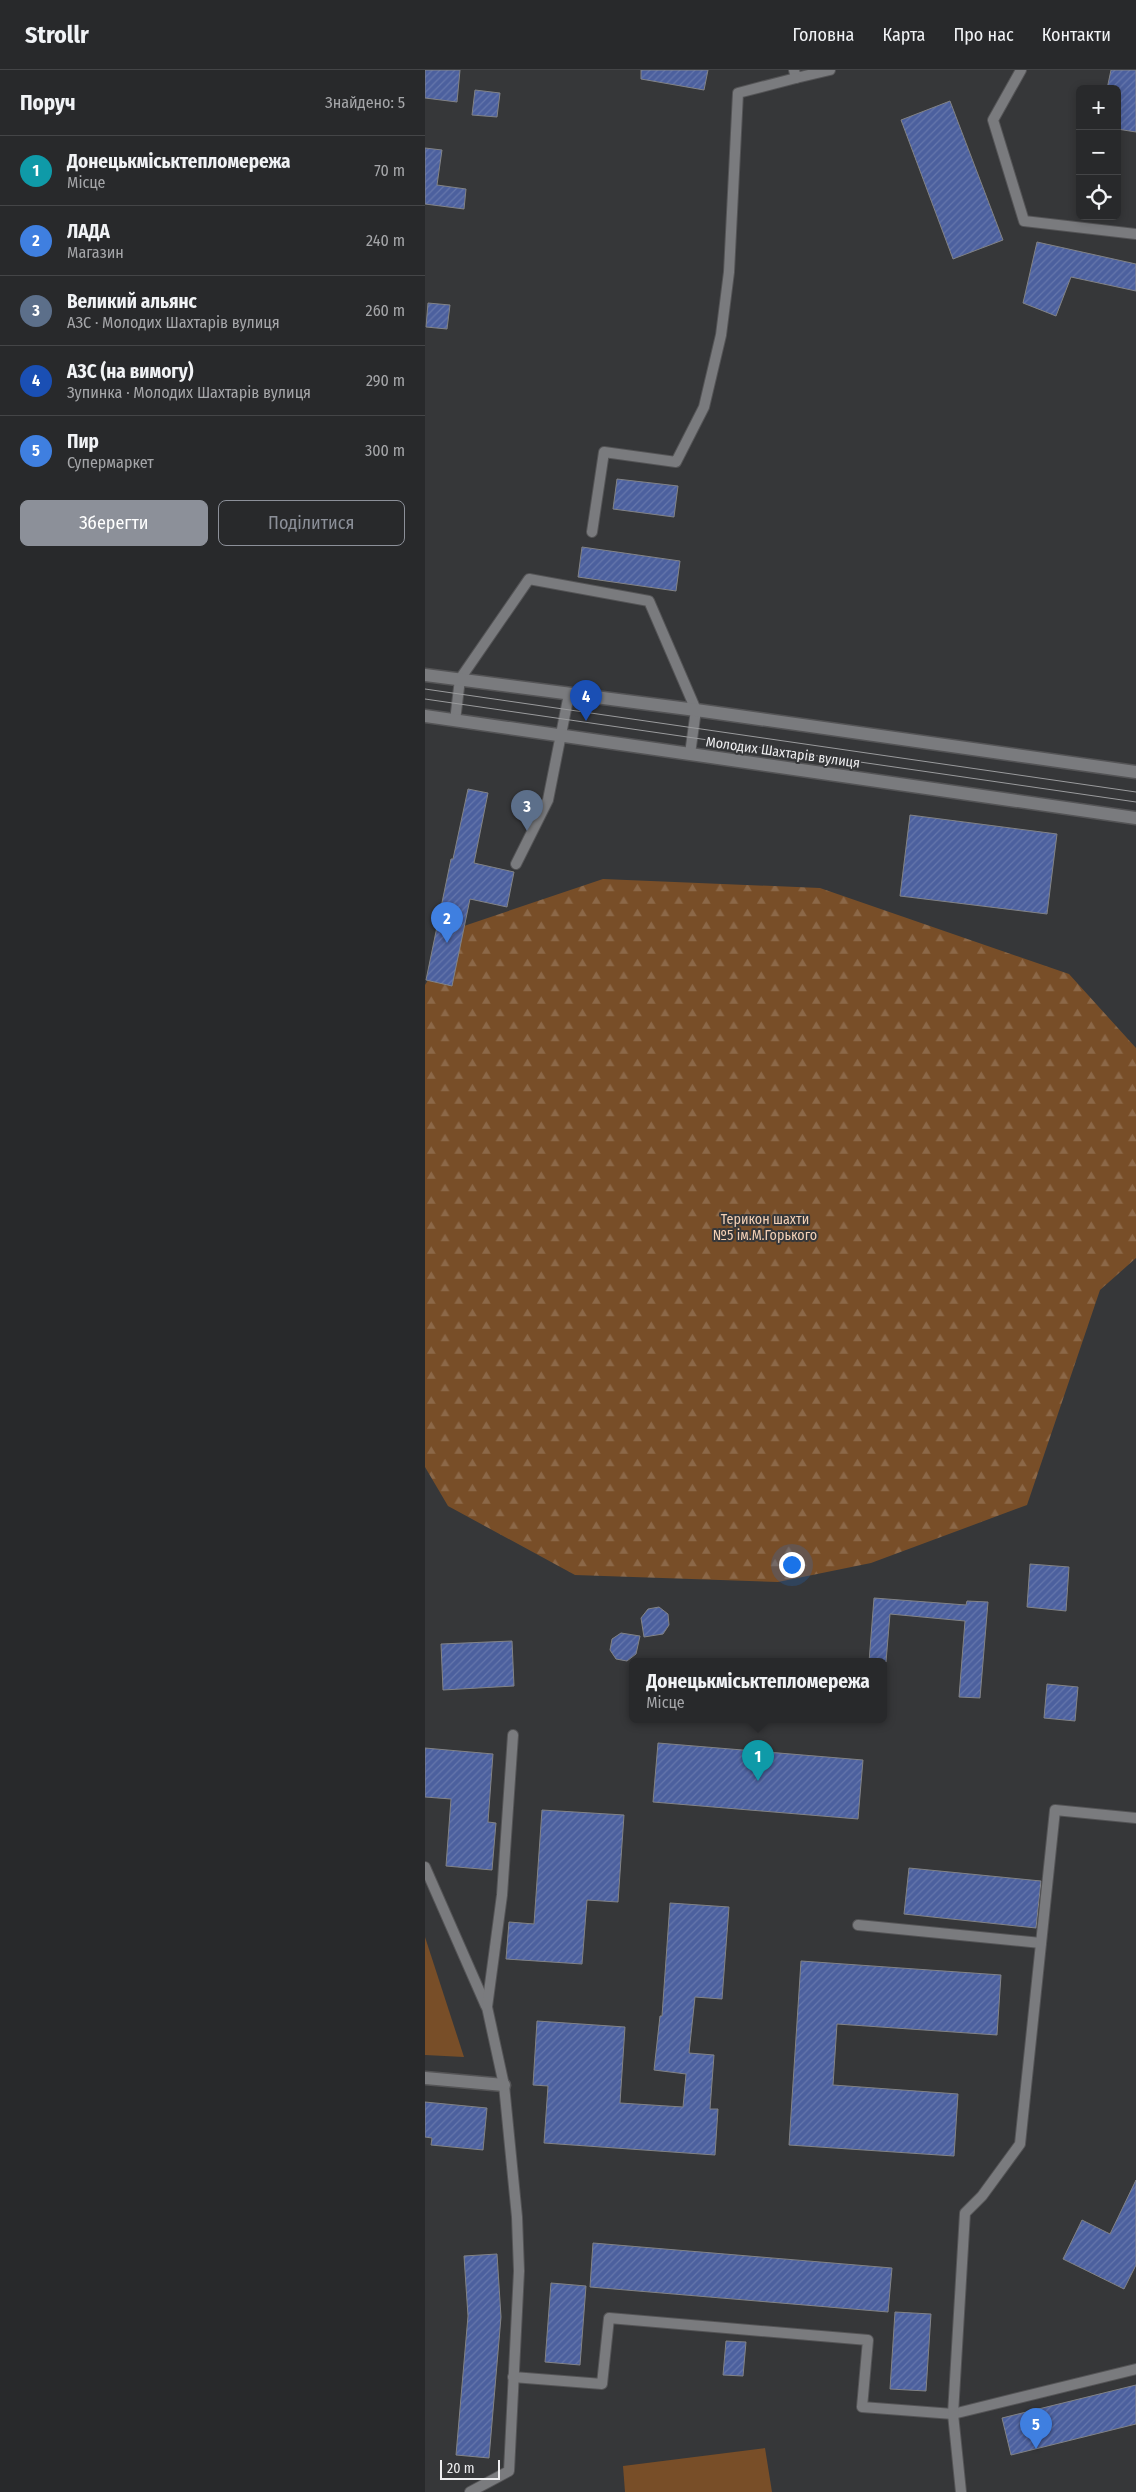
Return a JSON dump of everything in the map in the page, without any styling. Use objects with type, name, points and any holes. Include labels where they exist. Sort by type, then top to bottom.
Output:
[{"type":"main road","points":[[425,675],[696,710],[1136,772]]},
{"type":"main road","name":"Молодих Шахтарів вулиця","points":[[425,716],[1136,818]]},
{"type":"main road","points":[[425,2078],[504,2085]]},
{"type":"lane","points":[[592,532],[604,452],[676,462],[705,407],[721,335],[729,272],[738,93],[795,74],[830,70]]},
{"type":"lane","points":[[1021,70],[993,120],[1025,221],[1136,234]]},
{"type":"lane","points":[[455,721],[460,679],[529,579],[649,600],[696,710],[690,754]]},
{"type":"lane","points":[[516,864],[548,800],[569,694]]},
{"type":"lane","points":[[487,2006],[502,1894],[513,1735]]},
{"type":"lane","points":[[961,2492],[953,2414],[965,2212],[983,2196],[1020,2144],[1055,1810],[1136,1818]]},
{"type":"lane","points":[[425,1868],[487,2006],[504,2085],[517,2217],[519,2271],[509,2471],[470,2492]]},
{"type":"lane","points":[[857,1925],[1041,1943]]},
{"type":"lane","points":[[513,2376],[602,2384],[609,2318],[867,2340],[862,2407],[953,2414],[1136,2369]]},
{"type":"green space","name":"Терикон шахти №5 ім.М.Горького","points":[[603,879],[820,888],[1069,974],[1136,1048],[1136,1258],[1100,1290],[1027,1505],[871,1563],[778,1582],[575,1575],[448,1506],[425,1467],[425,985],[461,927]]},
{"type":"green space","points":[[425,1937],[464,2057],[425,2055]]},
{"type":"green space","points":[[765,2448],[772,2492],[625,2492],[623,2466]]},
{"type":"building","points":[[425,70],[460,70],[457,102],[425,98]]},
{"type":"building","points":[[641,70],[708,70],[704,90],[641,79]]},
{"type":"building","points":[[1111,70],[1136,70],[1136,132],[1121,130],[1121,85],[1108,85]]},
{"type":"building","points":[[475,90],[500,93],[497,117],[472,115]]},
{"type":"building","points":[[950,101],[1003,240],[953,259],[901,120]]},
{"type":"building","points":[[425,148],[442,150],[437,185],[466,189],[464,209],[425,204]]},
{"type":"building","points":[[1037,242],[1136,264],[1136,291],[1071,277],[1056,316],[1023,303]]},
{"type":"building","points":[[428,303],[450,305],[447,329],[426,327]]},
{"type":"building","points":[[617,479],[678,486],[674,517],[613,509]]},
{"type":"building","points":[[582,547],[680,561],[676,591],[578,577]]},
{"type":"building","points":[[468,789],[488,793],[474,863],[514,872],[507,907],[470,899],[452,986],[426,980],[451,859],[453,859]]},
{"type":"building","points":[[910,815],[1057,834],[1047,914],[900,896]]},
{"type":"building","points":[[1030,1564],[1069,1567],[1066,1611],[1027,1607]]},
{"type":"building","points":[[874,1598],[966,1605],[967,1601],[988,1602],[980,1698],[959,1697],[965,1621],[890,1614],[886,1658],[869,1658]]},
{"type":"building","points":[[659,1607],[668,1614],[669,1625],[663,1634],[644,1637],[641,1618],[648,1609]]},
{"type":"building","points":[[621,1633],[640,1636],[636,1654],[627,1661],[616,1659],[610,1650],[612,1639]]},
{"type":"building","points":[[512,1641],[514,1686],[443,1690],[441,1644]]},
{"type":"building","points":[[1047,1684],[1078,1687],[1075,1721],[1044,1718]]},
{"type":"building","points":[[658,1743],[863,1760],[858,1819],[653,1802]]},
{"type":"building","points":[[425,1748],[493,1754],[488,1822],[496,1823],[492,1870],[446,1866],[451,1799],[425,1797]]},
{"type":"building","points":[[542,1810],[624,1815],[618,1902],[587,1900],[582,1964],[506,1959],[509,1922],[534,1924]]},
{"type":"building","points":[[909,1868],[1041,1881],[1036,1928],[904,1914]]},
{"type":"building","points":[[670,1903],[729,1907],[722,1999],[695,1997],[689,2053],[714,2055],[710,2109],[718,2109],[715,2155],[544,2143],[548,2086],[533,2085],[537,2021],[625,2027],[620,2103],[683,2107],[686,2074],[654,2070],[660,2016],[662,2016]]},
{"type":"building","points":[[801,1961],[1001,1975],[997,2035],[837,2024],[833,2085],[958,2094],[954,2156],[789,2145]]},
{"type":"building","points":[[425,2102],[487,2108],[483,2150],[431,2145],[432,2138],[425,2137]]},
{"type":"building","points":[[1136,2180],[1136,2265],[1124,2289],[1063,2259],[1082,2220],[1110,2234]]},
{"type":"building","points":[[593,2243],[892,2268],[888,2312],[590,2287]]},
{"type":"building","points":[[497,2254],[501,2317],[489,2458],[456,2455],[468,2316],[464,2256]]},
{"type":"building","points":[[551,2283],[586,2286],[580,2365],[545,2362]]},
{"type":"building","points":[[895,2312],[931,2314],[926,2391],[890,2389]]},
{"type":"building","points":[[726,2341],[746,2342],[743,2376],[723,2375]]},
{"type":"building","points":[[1136,2385],[1136,2424],[1011,2455],[1002,2418]]},
{"type":"tram line","points":[[425,689],[1136,792]]},
{"type":"tram line","points":[[425,699],[1136,802]]},
{"type":"place","name":"АЗС (на вимогу)","points":[[586,721]]},
{"type":"place","name":"Великий альянс","points":[[527,831]]},
{"type":"place","name":"ЛАДА","points":[[447,943]]},
{"type":"place","name":"Донецькміськтепломережа","points":[[758,1781]]},
{"type":"place","name":"Пир","points":[[1036,2449]]}]
